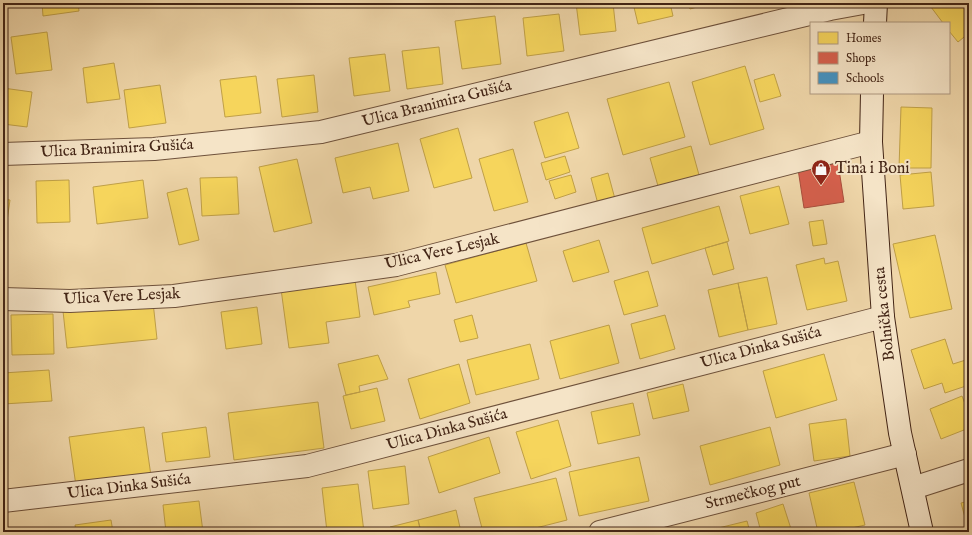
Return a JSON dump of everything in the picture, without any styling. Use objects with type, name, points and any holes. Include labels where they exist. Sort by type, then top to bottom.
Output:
[{"type":"street","name":"Ulica Branimira Gušića","points":[[3,154],[154,149],[321,132],[830,9],[863,3]]},
{"type":"street","points":[[875,22],[876,3]]},
{"type":"street","name":"Bolnička cesta","points":[[872,94],[871,142],[883,317],[900,433],[922,532]]},
{"type":"street","name":"Ulica Vere Lesjak","points":[[3,299],[70,301],[174,296],[396,265],[871,142]]},
{"type":"street","name":"Ulica Dinka Sušića","points":[[3,501],[307,466],[883,317]]},
{"type":"street","name":"Strmečkog put","points":[[600,532],[905,454]]},
{"type":"street","points":[[912,488],[969,470]]},
{"type":"building: Homes","points":[[42,3],[78,3],[79,11],[43,16]]},
{"type":"building: Homes","points":[[576,3],[613,3],[616,31],[580,35]]},
{"type":"building: Homes","points":[[633,3],[670,3],[673,16],[638,24]]},
{"type":"building: Homes","points":[[688,3],[711,3],[690,9]]},
{"type":"building: Homes","points":[[928,3],[969,3],[969,33],[958,42],[950,32],[950,22],[942,22]]},
{"type":"building: Homes","points":[[559,14],[564,51],[527,56],[523,18]]},
{"type":"building: Homes","points":[[495,16],[501,64],[462,69],[455,21]]},
{"type":"building: Homes","points":[[47,32],[52,70],[16,74],[11,37]]},
{"type":"building: Homes","points":[[439,47],[443,84],[407,89],[402,51]]},
{"type":"building: Homes","points":[[385,54],[390,91],[354,96],[349,58]]},
{"type":"building: Homes","points":[[114,63],[120,99],[87,103],[83,68]]},
{"type":"building: Homes","points":[[745,66],[764,129],[710,145],[692,82]]},
{"type":"building: Homes","points":[[774,74],[781,96],[760,102],[754,80]]},
{"type":"building: Homes","points":[[314,75],[318,112],[282,117],[277,79]]},
{"type":"building: Homes","points":[[256,76],[261,113],[225,117],[220,80]]},
{"type":"building: Homes","points":[[669,82],[685,137],[623,155],[607,99]]},
{"type":"building: Homes","points":[[160,85],[166,123],[129,128],[124,90]]},
{"type":"building: Homes","points":[[3,88],[32,92],[27,127],[3,124]]},
{"type":"building: Homes","points":[[901,107],[932,108],[931,168],[899,168]]},
{"type":"building: Homes","points":[[568,112],[579,148],[545,158],[534,122]]},
{"type":"building: Homes","points":[[458,128],[472,178],[434,188],[420,139]]},
{"type":"building: Homes","points":[[398,143],[409,191],[373,199],[370,187],[343,193],[335,158]]},
{"type":"building: Homes","points":[[691,146],[699,175],[658,186],[650,158]]},
{"type":"building: Homes","points":[[513,149],[528,202],[494,211],[479,159]]},
{"type":"building: Homes","points":[[565,156],[570,172],[546,180],[541,163]]},
{"type":"building: Homes","points":[[297,159],[312,223],[274,232],[259,167]]},
{"type":"building: Homes","points":[[931,172],[934,206],[903,209],[900,175]]},
{"type":"building: Homes","points":[[608,173],[615,199],[598,204],[591,178]]},
{"type":"building: Homes","points":[[571,175],[576,192],[555,199],[549,181]]},
{"type":"building: Homes","points":[[237,177],[239,214],[202,216],[200,178]]},
{"type":"building: Homes","points":[[69,180],[70,222],[37,223],[36,181]]},
{"type":"building: Homes","points":[[143,180],[148,218],[97,224],[93,187]]},
{"type":"building: Homes","points":[[779,186],[789,224],[750,234],[740,196]]},
{"type":"building: Homes","points":[[187,188],[199,240],[179,245],[167,193]]},
{"type":"building: Homes","points":[[3,199],[10,200],[3,249]]},
{"type":"building: Homes","points":[[719,206],[729,241],[652,264],[642,228]]},
{"type":"building: Homes","points":[[823,220],[827,244],[813,246],[809,222]]},
{"type":"building: Homes","points":[[935,235],[952,309],[910,318],[893,244]]},
{"type":"building: Homes","points":[[599,240],[609,272],[573,282],[563,251]]},
{"type":"building: Homes","points":[[727,242],[734,269],[713,275],[705,248]]},
{"type":"building: Homes","points":[[526,243],[537,281],[456,303],[445,265]]},
{"type":"building: Homes","points":[[824,258],[825,264],[838,261],[847,301],[807,310],[796,265]]},
{"type":"building: Homes","points":[[648,271],[658,306],[624,315],[614,281]]},
{"type":"building: Homes","points":[[436,272],[440,294],[408,301],[410,307],[374,315],[368,287]]},
{"type":"building: Homes","points":[[767,277],[777,324],[748,330],[738,283]]},
{"type":"building: Homes","points":[[355,280],[360,317],[326,322],[329,343],[289,348],[281,289]]},
{"type":"building: Homes","points":[[738,283],[748,330],[719,337],[708,290]]},
{"type":"building: Homes","points":[[153,302],[157,339],[67,348],[63,311]]},
{"type":"building: Homes","points":[[257,307],[262,344],[226,349],[221,312]]},
{"type":"building: Homes","points":[[53,314],[54,354],[12,355],[11,315]]},
{"type":"building: Homes","points":[[472,315],[478,338],[460,342],[454,320]]},
{"type":"building: Homes","points":[[665,315],[675,349],[640,359],[631,324]]},
{"type":"building: Homes","points":[[609,325],[619,363],[560,379],[550,341]]},
{"type":"building: Homes","points":[[945,339],[953,364],[969,359],[969,385],[945,393],[942,383],[924,389],[911,350]]},
{"type":"building: Homes","points":[[530,344],[539,379],[476,395],[467,360]]},
{"type":"building: Homes","points":[[824,354],[837,400],[776,418],[763,371]]},
{"type":"building: Homes","points":[[378,355],[388,379],[359,386],[360,392],[346,395],[338,364]]},
{"type":"building: Homes","points":[[459,364],[470,403],[420,419],[408,379]]},
{"type":"building: Homes","points":[[49,370],[52,401],[3,404],[3,373]]},
{"type":"building: Homes","points":[[683,384],[689,411],[653,419],[647,393]]},
{"type":"building: Homes","points":[[377,388],[385,421],[351,429],[343,396]]},
{"type":"building: Homes","points":[[962,396],[969,414],[969,428],[941,439],[930,409]]},
{"type":"building: Homes","points":[[318,402],[324,448],[234,460],[228,413]]},
{"type":"building: Homes","points":[[633,403],[640,435],[598,444],[591,412]]},
{"type":"building: Homes","points":[[846,419],[850,456],[814,461],[809,424]]},
{"type":"building: Homes","points":[[558,420],[571,466],[531,479],[516,432]]},
{"type":"building: Homes","points":[[144,427],[151,476],[76,486],[69,437]]},
{"type":"building: Homes","points":[[206,427],[210,457],[166,462],[162,433]]},
{"type":"building: Homes","points":[[770,427],[780,465],[710,485],[700,446]]},
{"type":"building: Homes","points":[[489,437],[500,473],[439,493],[428,457]]},
{"type":"building: Homes","points":[[639,457],[649,501],[579,516],[569,472]]},
{"type":"building: Homes","points":[[405,466],[409,504],[373,509],[368,471]]},
{"type":"building: Homes","points":[[556,478],[567,520],[520,532],[483,532],[474,498]]},
{"type":"building: Homes","points":[[854,482],[865,525],[834,532],[818,532],[809,493]]},
{"type":"building: Homes","points":[[358,484],[364,532],[327,532],[322,488]]},
{"type":"building: Homes","points":[[199,501],[203,532],[166,532],[163,505]]},
{"type":"building: Homes","points":[[969,501],[969,532],[961,503]]},
{"type":"building: Homes","points":[[783,504],[792,532],[761,532],[756,513]]},
{"type":"building: Homes","points":[[456,510],[461,532],[421,532],[418,520]]},
{"type":"building: Homes","points":[[111,520],[113,532],[76,532],[75,525]]},
{"type":"building: Homes","points":[[418,520],[421,532],[391,532],[390,527]]},
{"type":"building: Homes","points":[[747,521],[750,532],[702,532]]},
{"type":"building: Shops","name":"Tina i Boni","points":[[838,163],[844,202],[804,208],[798,169]]},
{"type":"building: Schools","points":[[969,95],[969,104],[965,97]]},
{"type":"place","name":"Tina i Boni","points":[[821,186]]}]
